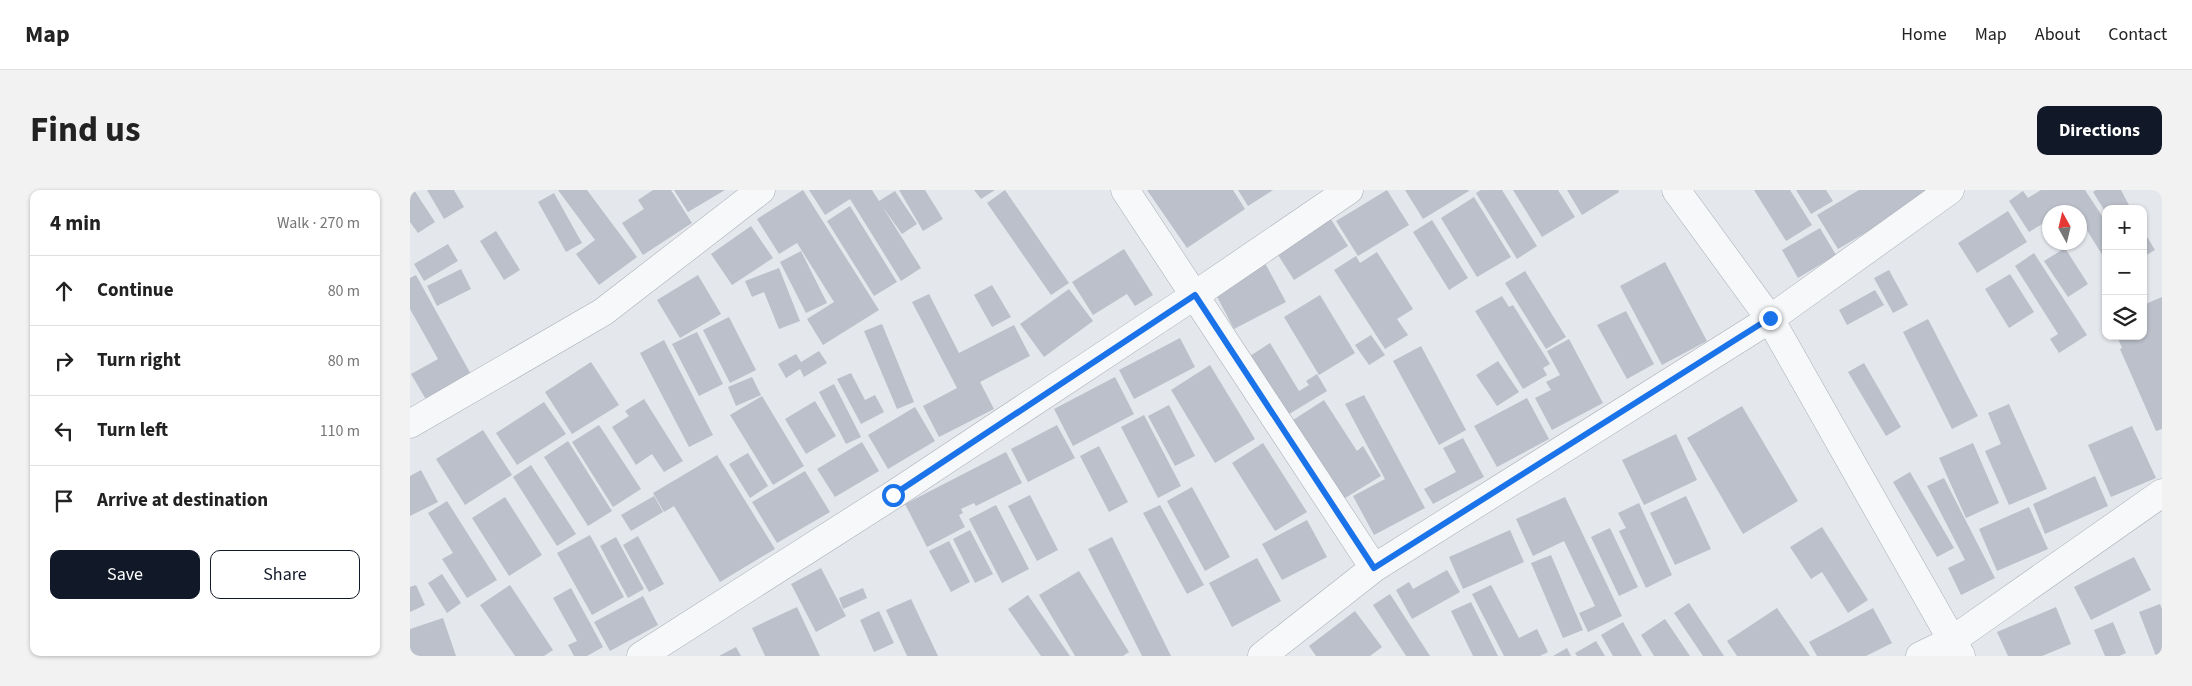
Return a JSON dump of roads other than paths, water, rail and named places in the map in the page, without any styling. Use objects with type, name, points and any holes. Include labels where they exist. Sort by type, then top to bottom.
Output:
[{"type":"street","points":[[410,424],[603,312],[762,190]]},
{"type":"street","points":[[1124,190],[1374,568]]},
{"type":"street","points":[[642,656],[893,495],[1195,295],[1349,190]]},
{"type":"street","points":[[1676,190],[1770,318],[1956,648]]},
{"type":"street","points":[[1262,656],[1374,568],[1770,318],[1950,190]]},
{"type":"street","points":[[1920,656],[1956,648],[2162,493]]}]
